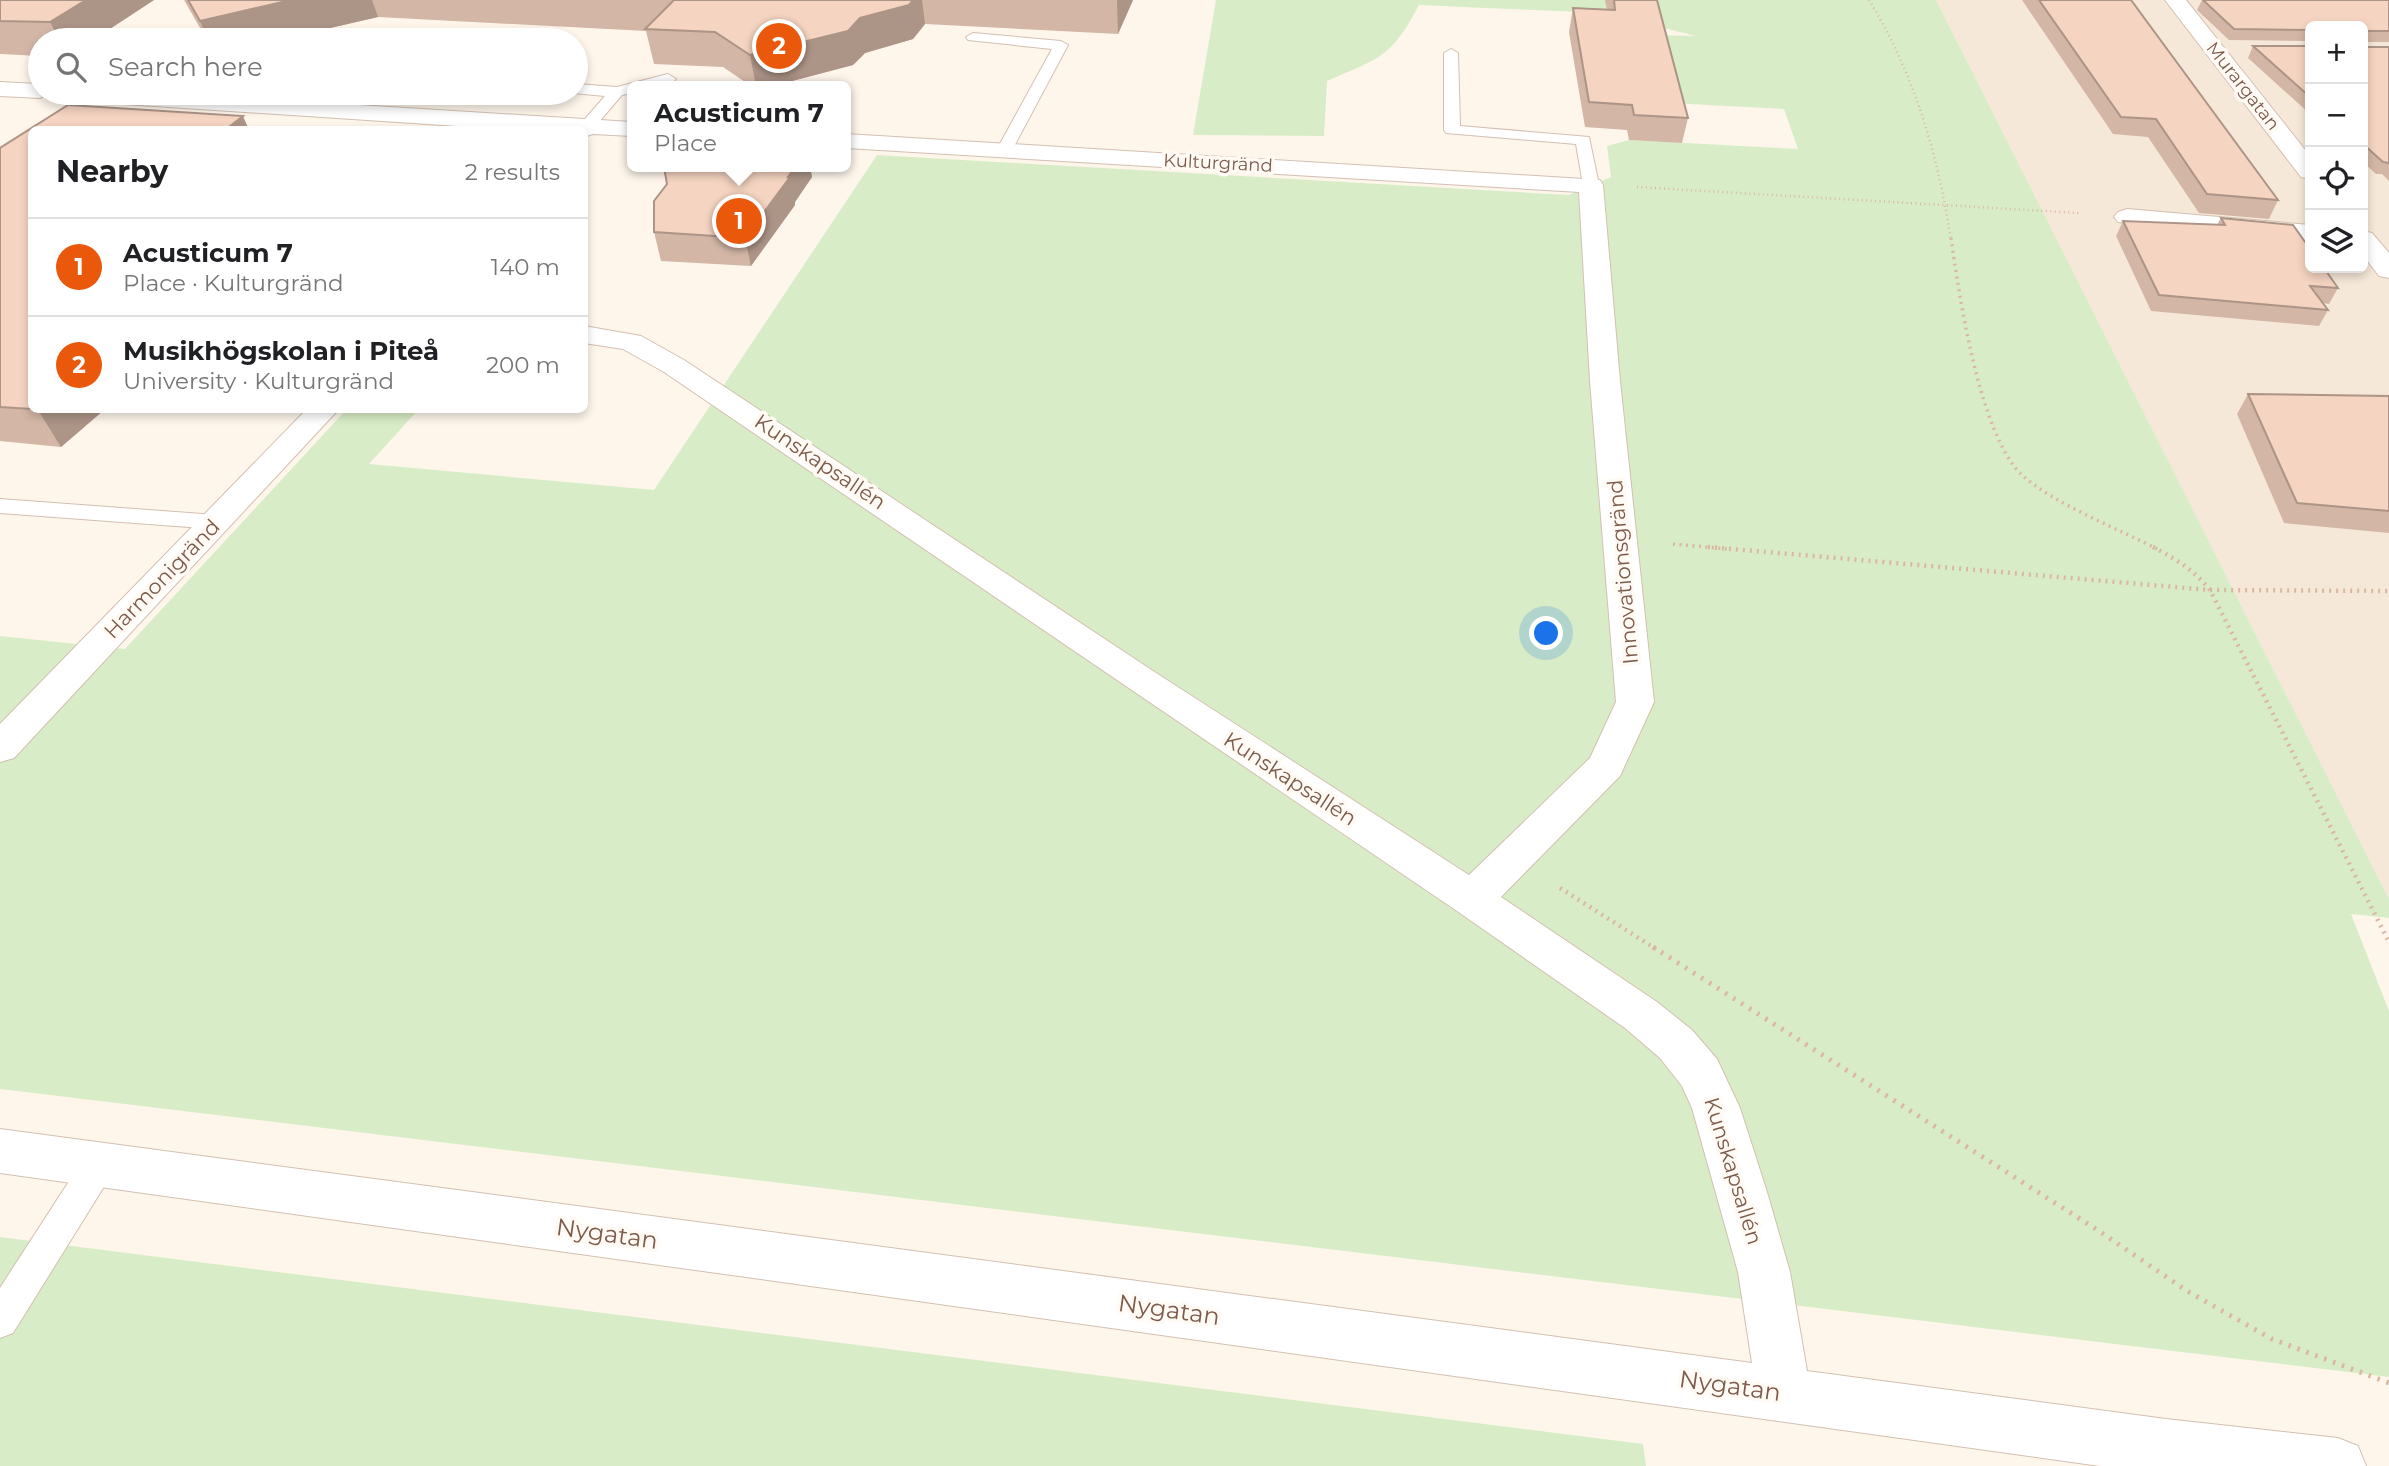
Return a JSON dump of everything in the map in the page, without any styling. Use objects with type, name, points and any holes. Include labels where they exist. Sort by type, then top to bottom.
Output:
[{"type":"street","name":"Murargatan","points":[[2175,0],[2305,166]]},
{"type":"street","points":[[2214,49],[2241,49]]},
{"type":"street","points":[[0,89],[28,90]]},
{"type":"street","points":[[259,105],[557,126]]},
{"type":"street","points":[[588,128],[627,129]]},
{"type":"street","name":"Kulturgränd","points":[[851,141],[1591,185]]},
{"type":"street","name":"Innovationsgränd","points":[[1472,899],[1606,766],[1635,702],[1605,381],[1591,185]]},
{"type":"street","points":[[2127,217],[2305,233]]},
{"type":"street","points":[[2368,238],[2389,238]]},
{"type":"street","points":[[2368,244],[2389,270]]},
{"type":"street","name":"Kunskapsallén","points":[[588,335],[631,342],[674,366],[1140,680],[1472,899],[1641,1015],[1676,1044],[1700,1073],[1716,1108],[1742,1192],[1764,1272],[1784,1394]]},
{"type":"street","name":"Harmonigränd","points":[[0,748],[320,413]]},
{"type":"street","name":"Nygatan","points":[[0,1151],[1784,1394],[2173,1456],[2338,1466]]},
{"type":"lane","points":[[973,37],[1061,45],[1004,151]]},
{"type":"lane","points":[[1451,52],[1452,130],[1583,141],[1591,185]]},
{"type":"lane","points":[[660,81],[668,79]]},
{"type":"lane","points":[[588,89],[624,90]]},
{"type":"lane","points":[[587,126],[624,90]]},
{"type":"lane","points":[[0,506],[216,522]]},
{"type":"lane","points":[[0,1320],[98,1166]]},
{"type":"path","points":[[1869,0],[1890,34],[1911,82],[1946,206],[1961,307],[1974,364],[1993,425],[2010,461],[2022,475],[2051,495],[2181,561],[2199,576],[2210,590],[2389,942]]},
{"type":"path","points":[[1591,185],[2127,217]]},
{"type":"path","points":[[1620,540],[2210,590],[2389,591]]},
{"type":"shaded area","points":[[1936,0],[2389,0],[2389,899]]},
{"type":"green space","points":[[1216,0],[1936,0],[2389,899],[2389,918],[2351,914],[2389,1011],[2389,1377],[0,1089],[0,636],[125,649],[343,413],[415,413],[369,464],[654,490],[877,155],[1569,195],[1611,177],[1607,146],[1629,140],[1798,149],[1784,109],[1670,103],[1655,35],[1696,36],[1602,13],[1419,5],[1392,46],[1372,61],[1327,81],[1324,136],[1193,135]]},
{"type":"green space","points":[[0,1237],[1643,1444],[1646,1466],[0,1466]]},
{"type":"building","points":[[0,0],[86,0],[50,22],[0,21]]},
{"type":"building","points":[[188,0],[291,0],[200,21]]},
{"type":"building","points":[[674,0],[913,0],[909,5],[860,18],[848,31],[750,55],[715,32],[645,29]]},
{"type":"building","points":[[1614,0],[1657,0],[1688,118],[1634,115],[1632,105],[1589,102],[1573,8],[1615,10]]},
{"type":"building","points":[[2039,0],[2131,0],[2278,200],[2207,194],[2156,119],[2121,117]]},
{"type":"building","points":[[2203,0],[2389,0],[2389,31],[2368,31],[2368,21],[2305,21],[2305,30],[2234,29]]},
{"type":"building","points":[[2253,46],[2305,46],[2305,93]]},
{"type":"building","points":[[2368,47],[2389,47],[2389,163],[2383,162],[2368,148]]},
{"type":"building","points":[[68,105],[243,116],[230,126],[35,126]]},
{"type":"building","points":[[28,130],[28,409],[0,407],[0,148]]},
{"type":"building","points":[[665,172],[792,172],[745,238],[654,232],[654,201],[667,184]]},
{"type":"building","points":[[2221,218],[2293,225],[2305,242],[2305,273],[2328,273],[2338,288],[2310,286],[2328,310],[2159,295],[2123,221],[2225,225]]},
{"type":"building","points":[[2248,394],[2389,396],[2389,511],[2297,503]]},
{"type":"place","name":"Musikhögskolan i Piteå","points":[[779,46]]},
{"type":"place","name":"Acusticum 7","points":[[739,221]]}]
